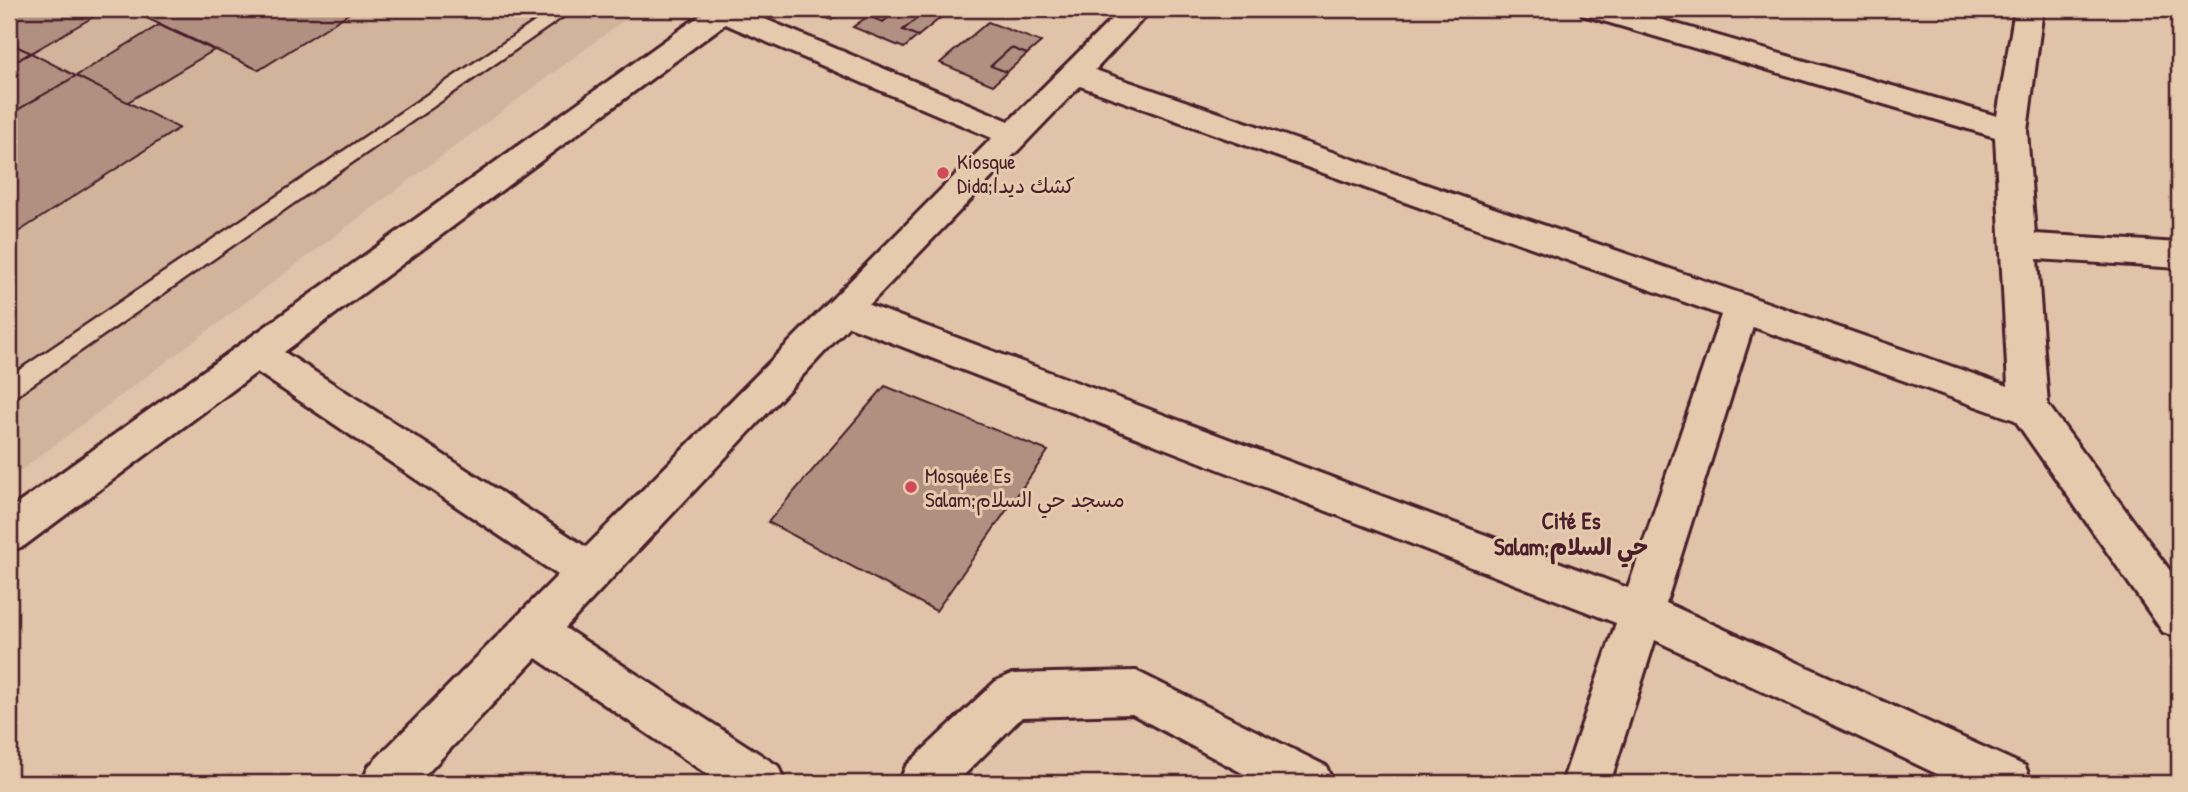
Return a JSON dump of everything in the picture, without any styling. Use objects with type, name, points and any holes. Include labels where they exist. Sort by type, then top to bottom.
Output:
[{"type":"street","points":[[386,783],[843,309],[1138,9]]},
{"type":"street","points":[[1593,9],[2011,131]]},
{"type":"street","points":[[2029,9],[2011,131],[2029,409],[2179,618]]},
{"type":"street","points":[[9,533],[725,11],[1014,135]]},
{"type":"street","points":[[1075,74],[2029,409]]},
{"type":"street","points":[[2017,244],[2179,255]]},
{"type":"street","points":[[1586,783],[1741,308]]},
{"type":"street","points":[[843,309],[1642,613],[2008,783]]},
{"type":"street","points":[[256,353],[591,573]]},
{"type":"street","points":[[534,632],[761,783]]},
{"type":"street","points":[[923,783],[1012,696],[1136,692],[1309,783]]},
{"type":"lane","points":[[9,389],[565,9]]},
{"type":"shaded area","points":[[9,9],[639,9],[9,479]]},
{"type":"building","points":[[9,9],[107,9],[31,53],[9,43]]},
{"type":"building","points":[[127,9],[356,9],[259,70]]},
{"type":"building","points":[[820,9],[847,9],[832,20],[815,13]]},
{"type":"building","points":[[876,9],[899,9],[883,22],[868,16]]},
{"type":"building","points":[[899,9],[951,9],[939,19],[924,13],[903,30],[918,36],[904,48],[853,27],[868,16],[883,22]]},
{"type":"building","points":[[924,13],[939,19],[918,36],[903,30]]},
{"type":"building","points":[[988,22],[1041,42],[1027,54],[1011,48],[991,66],[1007,72],[993,85],[940,63]]},
{"type":"building","points":[[159,25],[214,50],[126,103],[76,76]]},
{"type":"building","points":[[9,43],[31,53],[9,65]]},
{"type":"building","points":[[1011,48],[1027,54],[1007,72],[991,66]]},
{"type":"building","points":[[31,53],[76,76],[12,113],[9,111],[9,65]]},
{"type":"building","points":[[76,76],[179,128],[9,238],[9,115]]},
{"type":"building","name":"Mosquée Es Salam;مسجد حي السلام","points":[[885,386],[1048,451],[936,611],[768,522]]},
{"type":"place","name":"Kiosque Dida;كشك ديدا","points":[[943,173]]},
{"type":"place","name":"Mosquée Es Salam;مسجد حي السلام","points":[[911,487]]},
{"type":"district","name":"Cité Es Salam;حي السلام","points":[[1571,533]]}]
